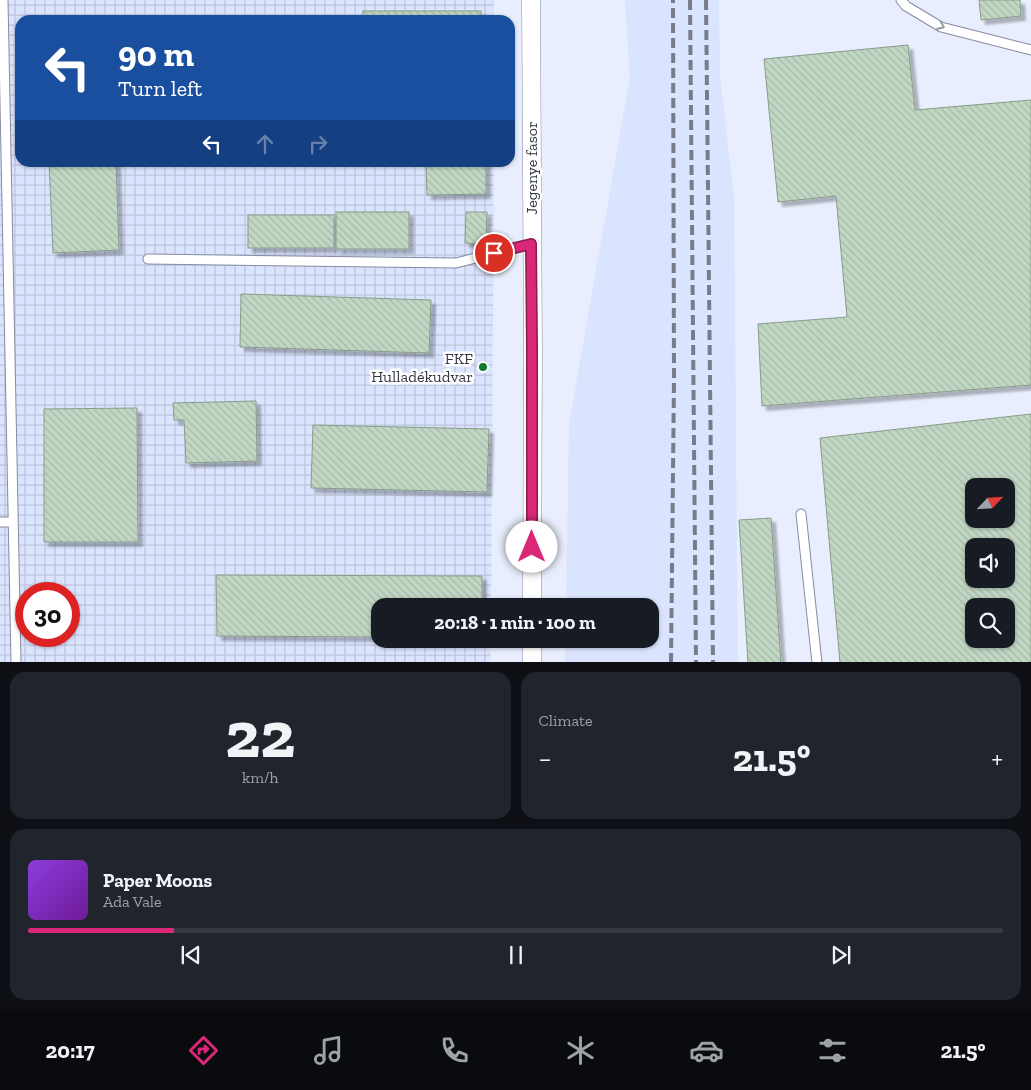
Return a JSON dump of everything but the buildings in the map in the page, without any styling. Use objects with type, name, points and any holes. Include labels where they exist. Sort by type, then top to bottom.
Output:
[{"type":"street","name":"Jegenye fasor","points":[[531,0],[532,598]]},
{"type":"street","points":[[532,648],[532,662]]},
{"type":"lane","points":[[3,0],[2,32],[16,662]]},
{"type":"lane","points":[[901,0],[906,6],[941,27],[1031,50]]},
{"type":"lane","points":[[148,259],[456,263],[531,244]]},
{"type":"lane","points":[[801,514],[817,662]]},
{"type":"lane","points":[[0,522],[12,522]]},
{"type":"shaded area","points":[[0,0],[494,0],[494,15],[15,15],[15,167],[494,167],[491,598],[371,598],[371,648],[491,648],[490,662],[0,662]]},
{"type":"shaded area","points":[[625,0],[719,0],[720,76],[734,197],[738,662],[565,662],[565,648],[659,648],[659,598],[566,598],[569,424],[630,77]]},
{"type":"railway","points":[[671,662],[674,378],[673,0]]},
{"type":"railway","points":[[690,0],[696,662]]},
{"type":"railway","points":[[706,0],[713,662]]},
{"type":"place","name":"FKF Hulladékudvar","points":[[483,367]]},
{"type":"route","points":[[494,253],[531,244],[532,547]]}]
